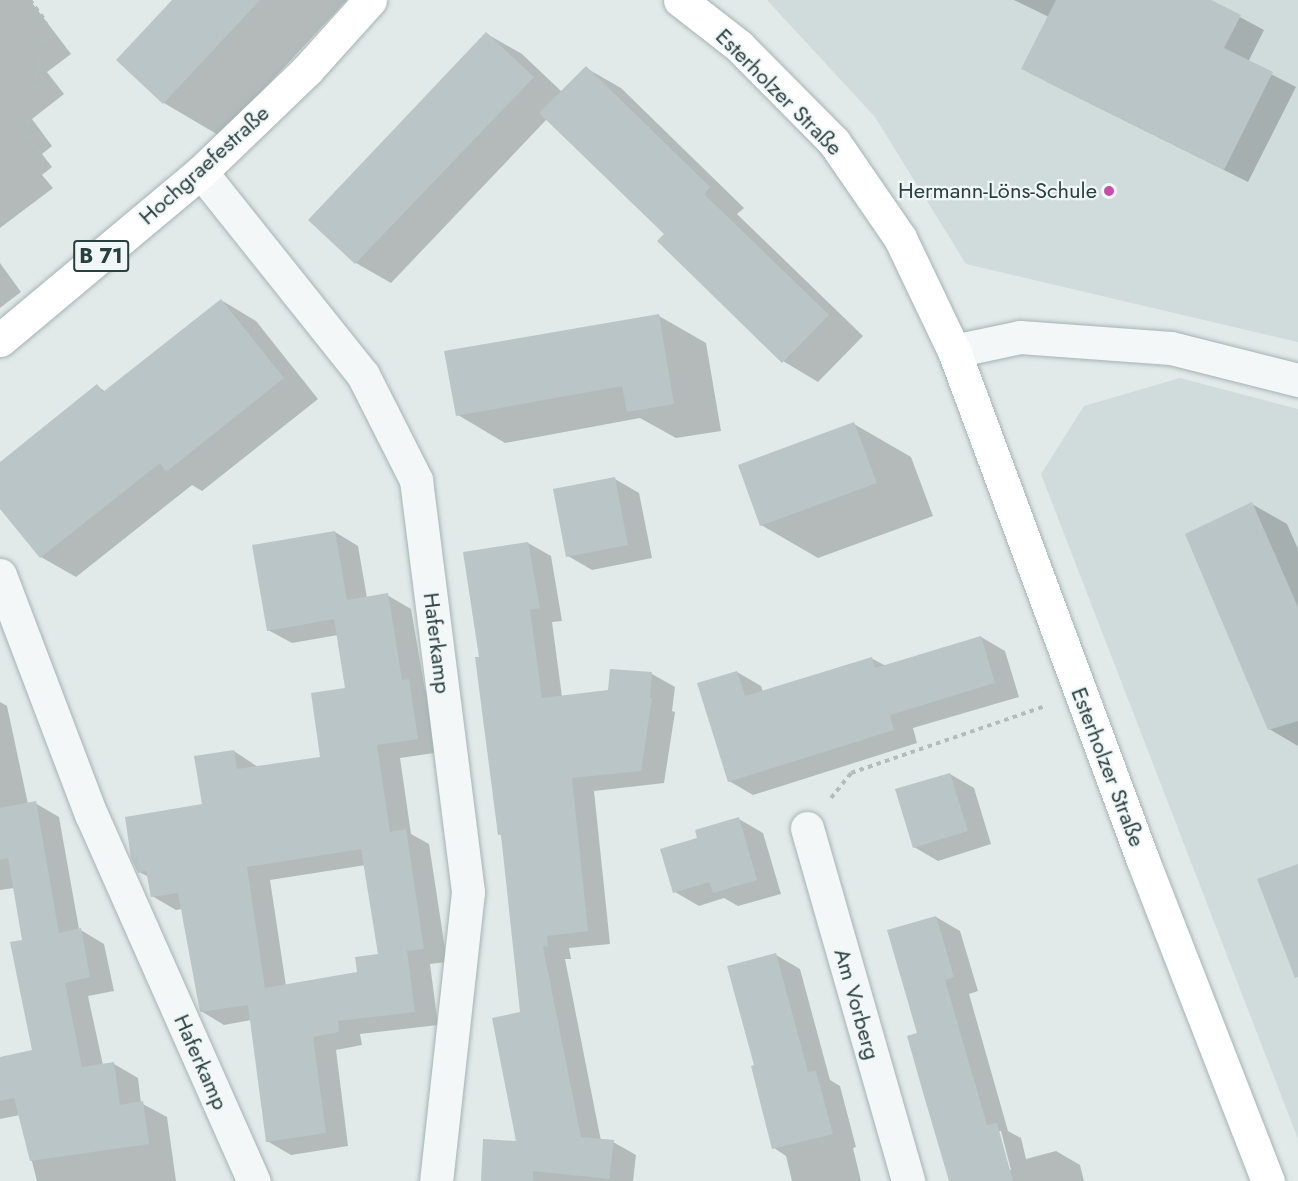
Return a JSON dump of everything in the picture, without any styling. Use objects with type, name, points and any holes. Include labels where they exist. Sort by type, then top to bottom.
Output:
[{"type":"main road","name":"Hochgraefestraße","points":[[0,340],[201,172],[307,70],[370,0]]},
{"type":"main road","name":"Esterholzer Straße","points":[[680,0],[739,45],[834,142],[900,238],[954,351],[1081,695],[1268,1181]]},
{"type":"street","name":"Haferkamp","points":[[201,172],[363,375],[416,480],[468,892],[436,1181]]},
{"type":"street","points":[[954,351],[1020,337],[1172,348],[1298,380]]},
{"type":"street","name":"Haferkamp","points":[[0,575],[91,814],[254,1181]]},
{"type":"street","name":"Am Vorberg","points":[[807,828],[908,1181]]},
{"type":"path","points":[[30,0],[45,22],[26,136],[43,159]]},
{"type":"path","points":[[807,828],[851,773],[1081,695]]},
{"type":"shaded area","name":"Hermann-Löns-Schule","points":[[767,0],[1298,0],[1298,342],[966,264],[875,117]]},
{"type":"shaded area","points":[[1180,378],[1298,409],[1298,1139],[1041,474],[1084,406]]},
{"type":"building","points":[[172,0],[260,0],[163,104],[116,60]]},
{"type":"building","points":[[1056,0],[1211,0],[1241,15],[1224,48],[1273,72],[1224,170],[1021,69]]},
{"type":"building","points":[[486,32],[534,77],[355,264],[308,220]]},
{"type":"building","points":[[586,66],[710,187],[704,194],[829,315],[782,363],[657,241],[664,234],[539,113]]},
{"type":"building","points":[[221,299],[284,378],[166,472],[160,463],[40,558],[0,509],[0,462],[97,384],[103,392]]},
{"type":"building","points":[[659,314],[674,404],[627,412],[622,386],[456,416],[444,351]]},
{"type":"building","points":[[854,422],[877,483],[760,526],[738,465]]},
{"type":"building","points":[[615,477],[628,545],[566,557],[553,489]]},
{"type":"building","points":[[1252,502],[1298,607],[1298,721],[1268,730],[1185,534]]},
{"type":"building","points":[[335,531],[347,600],[388,593],[402,680],[409,679],[418,739],[377,745],[390,832],[406,829],[424,949],[407,951],[415,1012],[338,1021],[339,1032],[313,1037],[326,1133],[266,1142],[248,1005],[200,1012],[178,893],[151,897],[146,871],[138,873],[131,858],[125,817],[202,804],[194,756],[234,750],[237,769],[320,757],[311,693],[345,688],[334,619],[267,631],[252,545]],"holes":[[[361,849],[378,954],[402,951],[355,957],[357,972],[265,988],[247,867]]]},
{"type":"building","points":[[528,542],[540,608],[530,610],[542,698],[608,690],[610,669],[652,672],[650,698],[652,698],[641,771],[572,778],[588,931],[547,936],[548,946],[543,947],[581,1137],[614,1140],[609,1179],[533,1171],[533,1181],[481,1181],[483,1139],[516,1141],[492,1018],[520,1012],[501,835],[498,835],[475,657],[479,657],[463,552]]},
{"type":"building","points":[[981,636],[995,683],[890,715],[894,730],[728,782],[697,683],[737,671],[745,696],[872,657],[875,668]]},
{"type":"building","points":[[950,773],[968,831],[913,848],[895,789]]},
{"type":"building","points":[[36,801],[59,933],[81,928],[90,977],[65,983],[82,1067],[114,1062],[120,1105],[143,1101],[149,1144],[30,1161],[14,1098],[0,1101],[0,1057],[32,1050],[10,942],[22,940],[8,858],[0,860],[0,808]]},
{"type":"building","points":[[739,817],[757,880],[713,893],[709,882],[673,893],[660,849],[697,838],[695,830]]},
{"type":"building","points":[[1298,864],[1298,977],[1295,978],[1257,879]]},
{"type":"building","points":[[936,916],[954,977],[945,980],[987,1125],[997,1123],[1013,1181],[949,1181],[924,1096],[907,1036],[917,1033],[887,930]]},
{"type":"building","points":[[776,953],[808,1072],[816,1071],[833,1134],[772,1149],[751,1066],[754,1065],[727,966]]},
{"type":"place","name":"Hermann-Löns-Schule","points":[[1109,191]]}]
